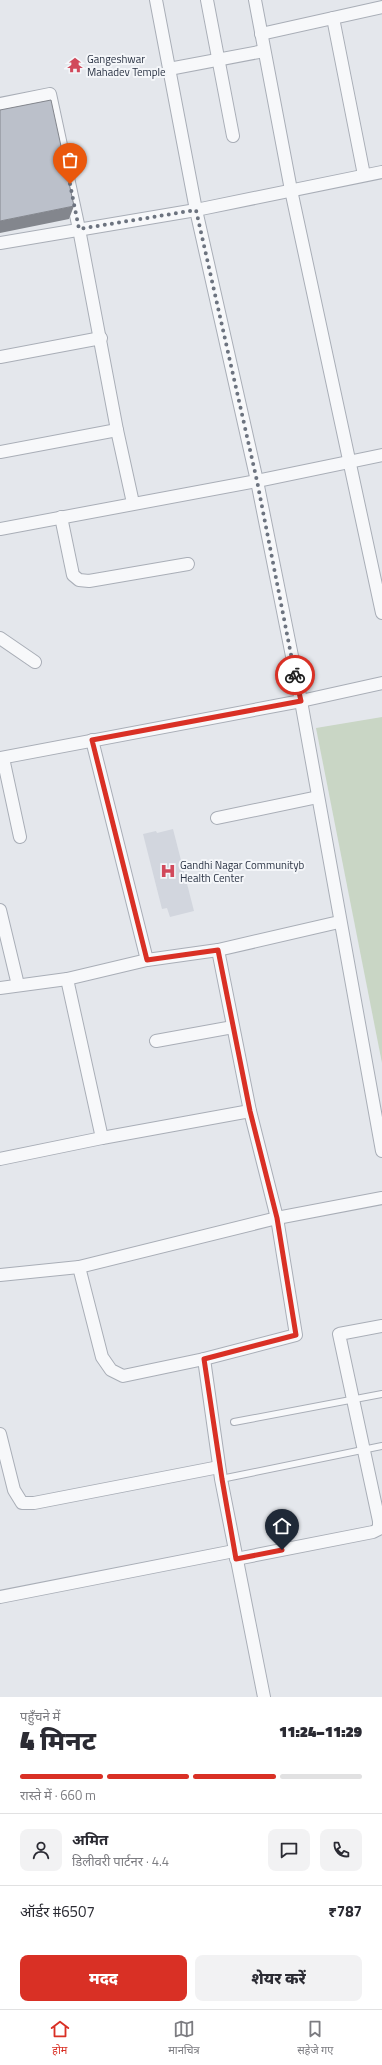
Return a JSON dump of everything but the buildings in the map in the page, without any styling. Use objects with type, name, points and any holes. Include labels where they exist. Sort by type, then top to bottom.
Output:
[{"type":"street","points":[[156,0],[196,210],[257,481],[301,701],[382,1151]]},
{"type":"street","points":[[207,0],[217,60],[233,136]]},
{"type":"street","points":[[255,0],[291,190],[382,613]]},
{"type":"street","points":[[261,34],[382,7]]},
{"type":"street","points":[[333,18],[364,175]]},
{"type":"street","points":[[169,69],[264,51]]},
{"type":"street","points":[[0,104],[50,94],[79,229],[101,338],[117,430],[133,503]]},
{"type":"street","points":[[0,243],[196,210],[382,172]]},
{"type":"street","points":[[0,357],[101,338]]},
{"type":"street","points":[[0,452],[117,430]]},
{"type":"street","points":[[0,529],[257,481],[349,460],[382,455]]},
{"type":"street","points":[[60,517],[73,575],[79,580],[89,581],[188,564]]},
{"type":"street","points":[[0,638],[35,662]]},
{"type":"street","points":[[20,837],[2,758],[301,701],[382,683]]},
{"type":"street","points":[[92,740],[147,960]]},
{"type":"street","points":[[217,818],[318,797]]},
{"type":"street","points":[[0,910],[18,985]]},
{"type":"street","points":[[0,988],[67,979],[147,960],[218,950],[340,922]]},
{"type":"street","points":[[79,1267],[102,1357],[111,1370],[123,1376],[204,1359],[296,1335],[277,1218],[250,1111],[218,950]]},
{"type":"street","points":[[67,979],[102,1138]]},
{"type":"street","points":[[156,1041],[233,1027]]},
{"type":"street","points":[[0,1159],[102,1138],[250,1111]]},
{"type":"street","points":[[0,1275],[79,1267],[277,1218],[382,1198]]},
{"type":"street","points":[[0,1597],[373,1532],[379,1529],[379,1520],[339,1334],[382,1326]]},
{"type":"street","points":[[204,1359],[235,1555],[264,1697]]},
{"type":"street","points":[[0,1434],[14,1490],[22,1503],[34,1503],[220,1467]]},
{"type":"lane","points":[[234,1422],[382,1394]]},
{"type":"lane","points":[[222,1479],[382,1446]]},
{"type":"shaded area","name":"Gandhi Nagar Communityb Health Center","points":[[173,829],[194,911],[170,917],[167,908],[162,909],[143,834],[156,831],[157,833]]},
{"type":"green space","points":[[382,717],[382,1063],[316,728]]},
{"type":"way so far","points":[[70,184],[79,229],[196,210],[257,481],[295,675]]},
{"type":"place","name":"Gangeshwar Mahadev Temple","points":[[75,65]]},
{"type":"place","name":"Gandhi Nagar Communityb Health Center","points":[[168,871]]},
{"type":"route","points":[[282,1550],[236,1559],[204,1359],[296,1335],[277,1218],[250,1111],[218,950],[147,960],[92,740],[301,701],[295,675]]}]
